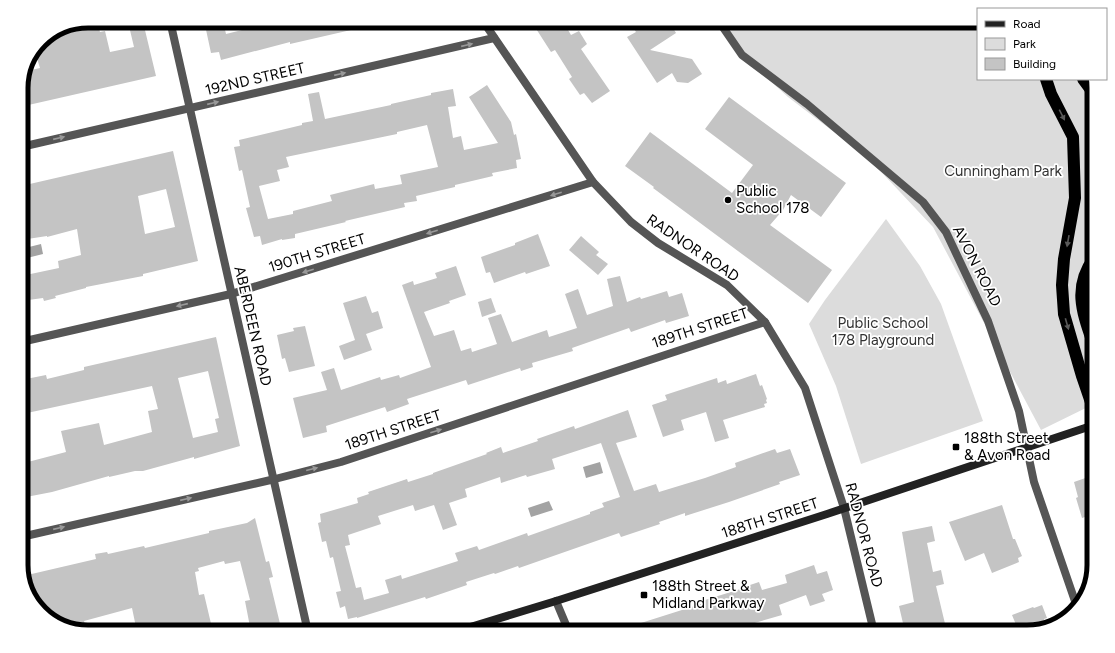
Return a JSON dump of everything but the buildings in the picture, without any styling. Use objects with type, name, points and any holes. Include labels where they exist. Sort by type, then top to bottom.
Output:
[{"type":"highway","points":[[1046,80],[1051,94],[1074,137],[1075,198],[1064,259],[1062,285],[1064,314],[1087,391]]},
{"type":"highway","points":[[1087,272],[1081,287],[1080,300],[1087,327]]},
{"type":"street","name":"ABERDEEN ROAD","points":[[172,28],[275,479],[306,625]]},
{"type":"street","name":"RADNOR ROAD","points":[[488,28],[593,182],[631,222],[658,243],[727,285],[765,322],[805,388],[844,508],[872,625]]},
{"type":"street","name":"AVON ROAD","points":[[723,28],[742,55],[807,104],[923,202],[946,232],[988,321],[1019,411],[1034,482],[1075,602]]},
{"type":"street","name":"192ND STREET","points":[[28,145],[494,38]]},
{"type":"street","name":"190TH STREET","points":[[28,340],[232,294],[593,182]]},
{"type":"street","name":"189TH STREET","points":[[28,535],[275,479],[341,462],[765,322]]},
{"type":"street","name":"188TH STREET","points":[[478,625],[556,602],[1087,427]]},
{"type":"street","points":[[556,602],[566,625]]},
{"type":"green space","name":"Cunningham Park","points":[[722,28],[977,28],[977,80],[1086,80],[1087,407],[1041,430],[933,227],[868,158],[788,97],[736,50]]},
{"type":"green space","name":"Public School 178 Playground","points":[[886,219],[920,266],[941,304],[983,421],[861,464],[836,386],[809,324],[825,300]]},
{"type":"shaded area","points":[[41,244],[43,254],[28,258],[28,247]]},
{"type":"shaded area","points":[[600,462],[603,473],[586,478],[583,467]]},
{"type":"shaded area","points":[[549,501],[553,510],[531,517],[528,508]]},
{"type":"place","name":"Public School 178","points":[[728,200]]},
{"type":"place","name":"188th Street & Avon Road","points":[[956,447]]},
{"type":"place","name":"188th Street & Midland Parkway","points":[[644,595]]}]
